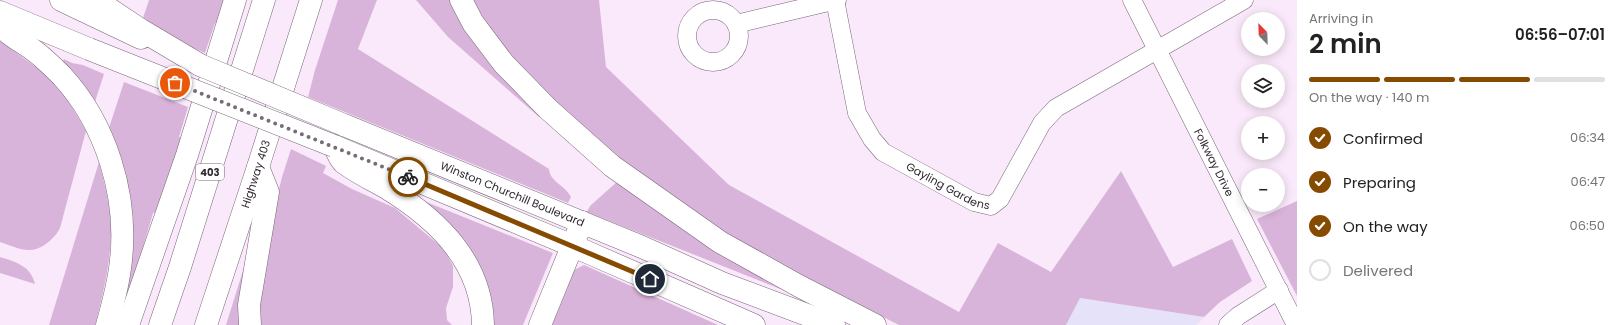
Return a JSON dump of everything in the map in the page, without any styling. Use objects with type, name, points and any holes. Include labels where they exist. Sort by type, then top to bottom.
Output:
[{"type":"main road","points":[[61,0],[96,6]]},
{"type":"main road","points":[[128,325],[187,155],[235,0]]},
{"type":"main road","name":"403","points":[[160,325],[180,267],[264,0]]},
{"type":"main road","name":"Highway 403","points":[[206,325],[311,0]]},
{"type":"main road","points":[[462,0],[473,23],[504,64],[548,109],[612,166],[720,242],[799,286],[876,325]]},
{"type":"main road","name":"Winston Churchill Boulevard","points":[[96,6],[141,30],[200,65],[642,246],[722,283],[834,325]]},
{"type":"main road","points":[[0,12],[89,49],[334,146],[573,245],[754,325]]},
{"type":"main road","points":[[0,24],[4,30],[35,51],[58,72],[74,90],[88,111],[107,152],[114,172],[121,210],[122,245],[119,274],[107,325]]},
{"type":"main road","points":[[334,146],[342,161],[416,207],[431,219],[459,250],[474,277],[480,296],[483,325]]},
{"type":"main road","points":[[250,325],[249,305],[268,192],[258,167]]},
{"type":"main road","points":[[540,325],[582,222]]},
{"type":"street","points":[[736,24],[836,0]]},
{"type":"street","name":"Gayling Gardens","points":[[836,0],[858,113],[872,139],[883,152],[974,202],[991,206],[1000,199],[1042,123],[1056,108],[1158,50]]},
{"type":"street","name":"Folkway Drive","points":[[1132,0],[1296,325]]},
{"type":"street","points":[[1158,50],[1244,0]]},
{"type":"street","points":[[1228,325],[1238,316],[1279,290]]},
{"type":"shaded area","points":[[149,0],[226,0],[219,23],[215,23],[205,53],[189,46],[143,18]]},
{"type":"shaded area","points":[[338,0],[377,0],[358,49],[549,169],[552,177],[571,197],[568,203],[308,97],[315,70]]},
{"type":"shaded area","points":[[416,0],[454,0],[542,114],[539,117],[448,37]]},
{"type":"shaded area","points":[[472,0],[599,0],[606,67],[729,185],[959,312],[998,243],[1051,272],[1121,171],[1173,267],[1232,239],[1252,281],[1220,302],[1204,317],[1080,298],[1066,325],[899,325],[733,241],[624,165],[523,72],[488,26]]},
{"type":"shaded area","points":[[0,41],[37,68],[40,64],[54,77],[86,131],[60,228],[55,236],[48,242],[40,248],[31,250],[19,249],[0,242]]},
{"type":"shaded area","points":[[64,59],[104,74],[93,108],[61,64]]},
{"type":"shaded area","points":[[124,82],[188,107],[179,137],[182,138],[158,212],[153,213],[120,325],[123,295],[107,134]]},
{"type":"shaded area","points":[[291,149],[326,166],[323,173],[352,189],[395,208],[444,249],[453,266],[453,287],[446,308],[447,320],[452,325],[259,325],[259,294],[275,205]]},
{"type":"shaded area","points":[[99,162],[109,207],[111,234],[106,280],[95,325],[49,325]]},
{"type":"shaded area","points":[[619,180],[793,294],[587,212],[590,206]]},
{"type":"shaded area","points":[[424,201],[553,253],[523,325],[488,325]]},
{"type":"shaded area","points":[[1297,201],[1297,296],[1257,219],[1273,212],[1285,212],[1285,206]]},
{"type":"shaded area","points":[[0,257],[17,263],[26,269],[33,278],[35,284],[0,273]]},
{"type":"shaded area","points":[[246,261],[240,325],[226,325]]},
{"type":"shaded area","points":[[584,265],[718,325],[552,325],[568,287],[569,276],[576,269]]},
{"type":"shaded area","points":[[1080,298],[1204,317],[1197,325],[1066,325]]},
{"type":"way so far","points":[[175,83],[408,177]]},
{"type":"route","points":[[408,177],[580,248],[650,279]]}]
